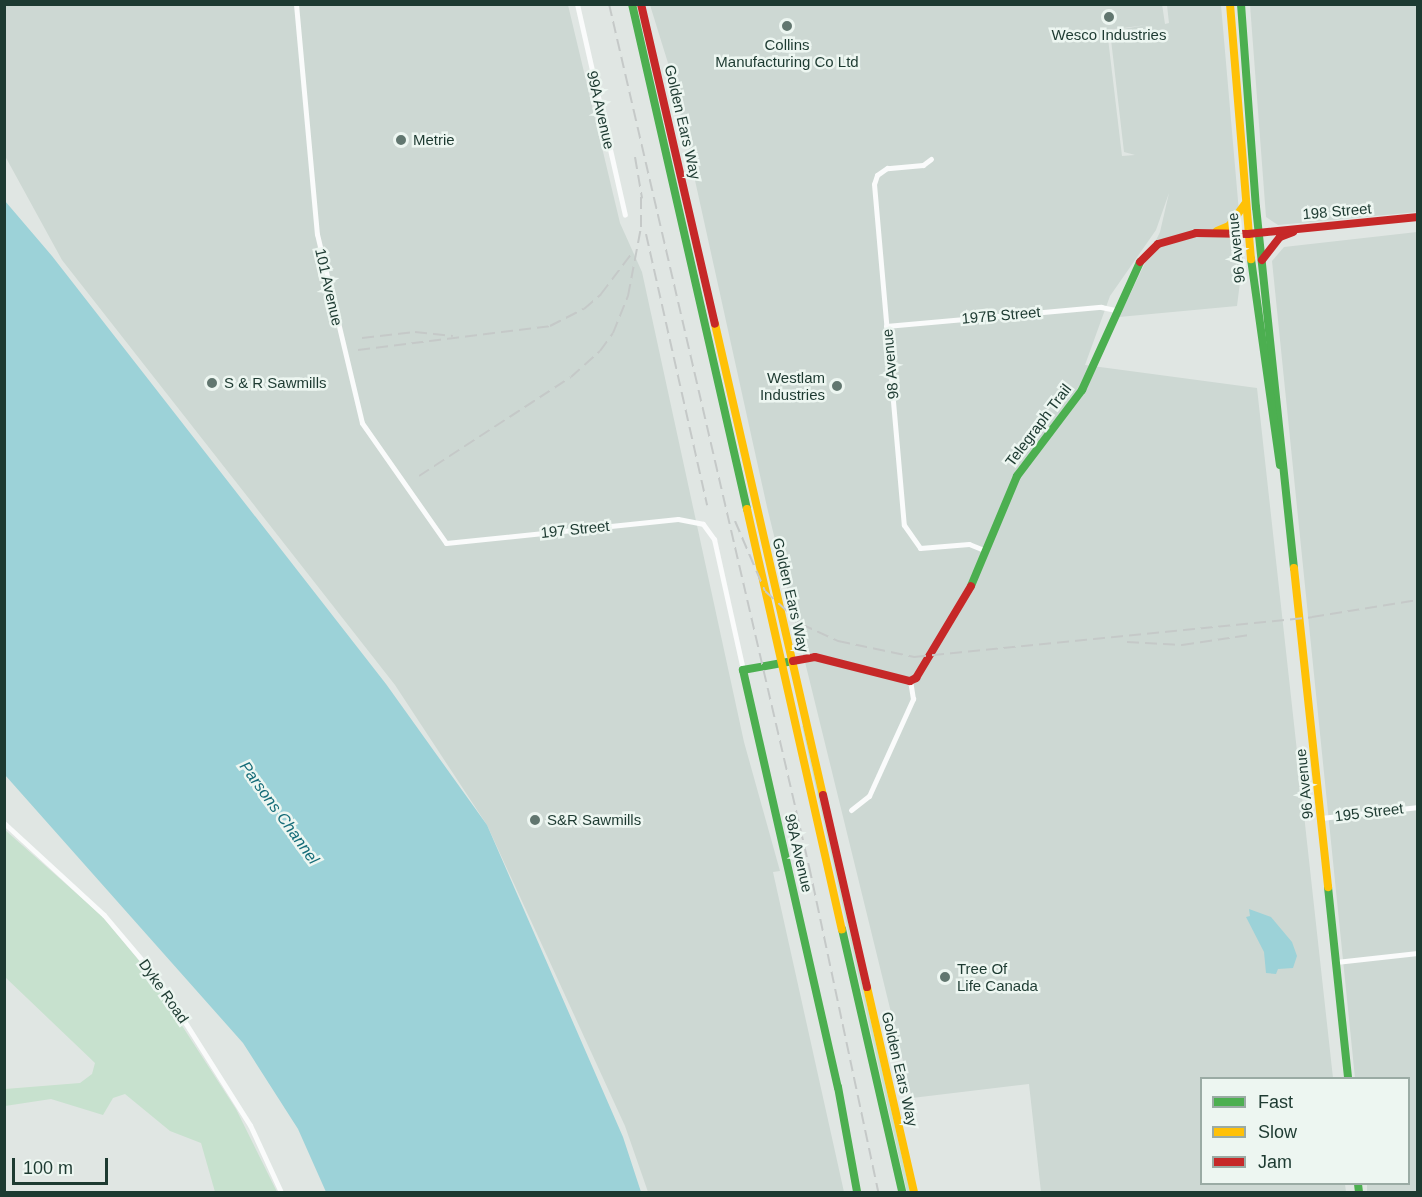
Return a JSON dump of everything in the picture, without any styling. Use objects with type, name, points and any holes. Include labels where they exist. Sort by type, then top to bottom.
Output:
[{"type":"main road","name":"Golden Ears Way","points":[[632,4],[902,1192]]},
{"type":"main road","name":"Golden Ears Way","points":[[641,4],[914,1192]]},
{"type":"main road","name":"96 Avenue","points":[[1230,4],[1248,234],[1269,408],[1285,486]]},
{"type":"main road","name":"96 Avenue","points":[[1241,4],[1259,232],[1348,1077]]},
{"type":"main road","points":[[1213,232],[1229,226],[1245,204]]},
{"type":"main road","name":"198 Street","points":[[1259,232],[1418,217]]},
{"type":"main road","points":[[1262,260],[1280,237],[1303,228]]},
{"type":"main road","name":"Telegraph Trail","points":[[910,681],[922,673],[973,583],[1017,476],[1069,410],[1088,379],[1115,310],[1135,267],[1151,249],[1173,237],[1213,232],[1248,234],[1259,232]]},
{"type":"main road","points":[[744,669],[815,657],[910,681]]},
{"type":"main road","name":"98A Avenue","points":[[744,669],[838,1087],[857,1192]]},
{"type":"street","name":"101 Avenue","points":[[296,4],[317,234],[362,423],[446,543]]},
{"type":"street","name":"99A Avenue","points":[[577,4],[625,215]]},
{"type":"street","name":"98 Avenue","points":[[931,159],[923,165],[887,168],[877,175],[886,326],[904,525],[920,548],[969,544],[986,551]]},
{"type":"street","name":"197B Street","points":[[886,326],[1090,308],[1115,310]]},
{"type":"street","name":"197 Street","points":[[446,543],[678,519],[703,524]]},
{"type":"street","name":"98A Avenue","points":[[703,524],[714,539],[744,669]]},
{"type":"street","points":[[851,810],[869,796],[913,699],[910,681]]},
{"type":"street","name":"195 Street","points":[[1321,818],[1418,807]]},
{"type":"street","name":"Dyke Road","points":[[4,823],[104,915],[157,978],[250,1125],[281,1192]]},
{"type":"street","points":[[1336,962],[1418,952]]},
{"type":"shaded area","points":[[1162,4],[1165,24],[1169,23],[1167,5],[1221,5],[1243,258],[1237,306],[1119,317],[1160,232],[1169,193],[1156,230],[1110,296],[1085,365],[1257,388],[1333,1077],[1200,1077],[1200,1185],[1345,1185],[1346,1192],[1041,1192],[1029,1084],[912,1098],[767,507],[672,76],[650,5]],"holes":[[[1147,25],[1110,31],[1124,152],[1135,155],[1122,156],[1107,30]]]},
{"type":"shaded area","points":[[4,5],[568,5],[620,223],[642,272],[744,742],[780,871],[773,872],[844,1192],[648,1192],[625,1126],[487,825],[395,685],[62,260],[5,156]]},
{"type":"shaded area","points":[[1250,5],[1417,5],[1417,212],[1278,225],[1266,217]]},
{"type":"shaded area","points":[[1417,232],[1417,1192],[1367,1192],[1367,1185],[1410,1185],[1410,1077],[1355,1077],[1272,261],[1284,247]]},
{"type":"green space","points":[[803,726],[910,1192],[907,1192]]},
{"type":"green space","points":[[5,830],[102,916],[142,964],[236,1109],[277,1192],[215,1192],[201,1143],[170,1131],[125,1094],[113,1098],[103,1115],[51,1099],[5,1106],[5,1089],[80,1083],[92,1074],[95,1063],[5,977]]},
{"type":"water","name":"Parsons Channel","points":[[5,201],[52,256],[386,684],[487,825],[623,1137],[641,1192],[326,1192],[298,1129],[243,1043],[5,775]]},
{"type":"water","points":[[1249,909],[1271,917],[1292,942],[1297,956],[1293,968],[1278,969],[1276,974],[1266,973],[1264,952],[1246,917],[1250,916]]},
{"type":"railway","points":[[609,4],[809,866],[878,1192]]},
{"type":"railway","points":[[635,157],[642,198]]},
{"type":"railway","points":[[419,476],[571,377],[600,351],[613,333],[628,296],[641,227],[641,191]]},
{"type":"railway","points":[[646,234],[707,505]]},
{"type":"railway","points":[[358,350],[550,326],[584,309],[601,294],[632,253]]},
{"type":"railway","points":[[362,338],[415,332],[453,336]]},
{"type":"railway","points":[[735,521],[765,591],[801,624],[838,641],[914,657],[1312,617],[1418,600]]},
{"type":"railway","points":[[1127,642],[1182,645],[1249,635]]},
{"type":"traffic: fast","points":[[632,4],[747,509]]},
{"type":"traffic: fast","points":[[1241,4],[1256,207],[1294,568]]},
{"type":"traffic: fast","points":[[1251,259],[1280,465]]},
{"type":"traffic: fast","points":[[971,586],[1017,476],[1082,390],[1140,262]]},
{"type":"traffic: fast","points":[[793,661],[743,670],[838,1087],[857,1192]]},
{"type":"traffic: fast","points":[[1328,887],[1348,1077]]},
{"type":"traffic: fast","points":[[842,929],[902,1192]]},
{"type":"traffic: fast","points":[[1358,1185],[1359,1192]]},
{"type":"traffic: slow","points":[[1230,4],[1251,259]]},
{"type":"traffic: slow","points":[[1217,231],[1229,226],[1245,204]]},
{"type":"traffic: slow","points":[[715,324],[823,795]]},
{"type":"traffic: slow","points":[[747,509],[842,929]]},
{"type":"traffic: slow","points":[[1294,568],[1328,887]]},
{"type":"traffic: slow","points":[[867,987],[914,1192]]},
{"type":"traffic: jam","points":[[641,4],[715,324]]},
{"type":"traffic: jam","points":[[1140,262],[1158,244],[1196,233],[1248,234],[1418,217]]},
{"type":"traffic: jam","points":[[1262,260],[1280,237],[1293,232]]},
{"type":"traffic: jam","points":[[793,661],[815,657],[910,681],[916,678],[971,586]]},
{"type":"traffic: jam","points":[[823,795],[867,987]]},
{"type":"place","name":"Wesco Industries","points":[[1109,17]]},
{"type":"place","name":"Collins Manufacturing Co Ltd","points":[[787,26]]},
{"type":"place","name":"Metrie","points":[[401,140]]},
{"type":"place","name":"S & R Sawmills","points":[[212,383]]},
{"type":"place","name":"Westlam Industries","points":[[837,386]]},
{"type":"place","name":"S&R Sawmills","points":[[535,820]]},
{"type":"place","name":"Tree Of Life Canada","points":[[945,977]]}]
